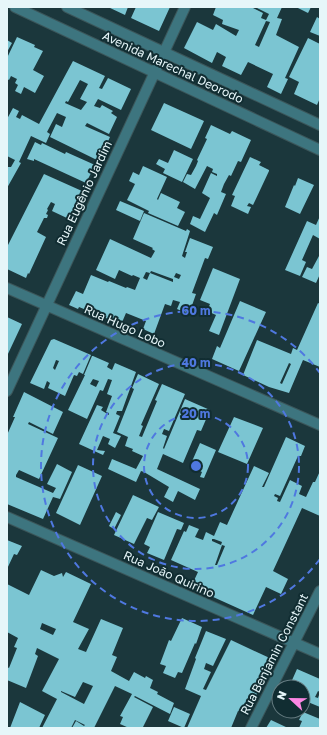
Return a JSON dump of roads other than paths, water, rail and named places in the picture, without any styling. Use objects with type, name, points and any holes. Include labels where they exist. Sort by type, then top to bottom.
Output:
[{"type":"street","name":"Avenida Marechal Deorodo","points":[[15,7],[320,150]]},
{"type":"street","name":"Avenida Marechal Deorodo","points":[[67,7],[320,125]]},
{"type":"street","name":"Rua Eugênio Jardim","points":[[7,391],[185,7]]},
{"type":"street","name":"Rua Hugo Lobo","points":[[7,288],[320,425]]},
{"type":"street","name":"Rua João Quirino","points":[[7,517],[320,654]]},
{"type":"street","name":"Rua Benjamin Constant","points":[[251,728],[320,591]]}]
